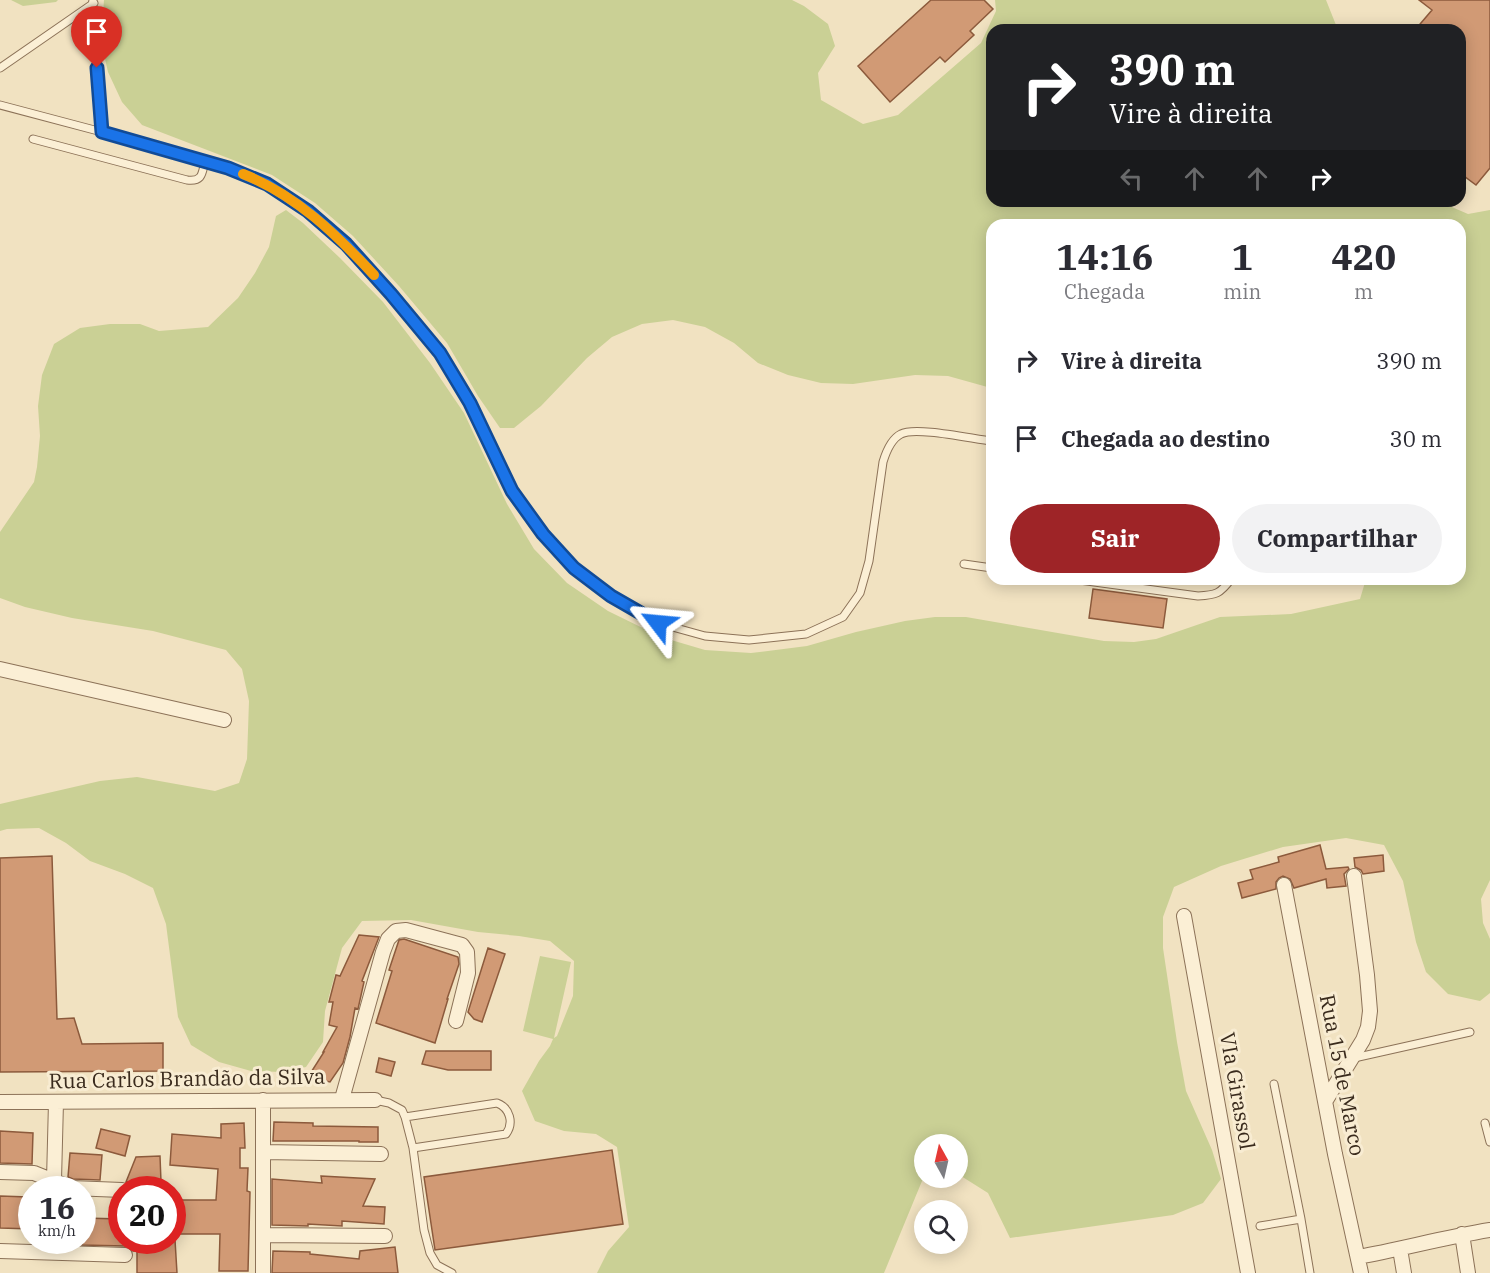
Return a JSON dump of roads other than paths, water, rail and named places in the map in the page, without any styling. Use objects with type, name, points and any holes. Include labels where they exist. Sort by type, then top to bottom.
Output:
[{"type":"street","points":[[0,669],[224,720]]},
{"type":"street","points":[[1326,1100],[1363,1040],[1368,1027],[1370,1011],[1354,876]]},
{"type":"street","name":"Rua 15 de Marco","points":[[1284,885],[1360,1273]]},
{"type":"street","name":"VIa Girassol","points":[[1184,916],[1248,1273]]},
{"type":"street","points":[[342,1099],[383,952],[388,939],[396,931],[406,930],[462,945],[467,952],[468,973],[456,1021]]},
{"type":"street","points":[[263,1100],[263,1273]]},
{"type":"street","name":"Rua Carlos Brandão da Silva","points":[[0,1102],[375,1100]]},
{"type":"street","points":[[54,1176],[56,1102]]},
{"type":"street","points":[[263,1152],[381,1154]]},
{"type":"street","points":[[0,1172],[34,1173],[43,1176]]},
{"type":"street","points":[[1358,1257],[1490,1230]]},
{"type":"street","points":[[1462,1234],[1468,1273]]},
{"type":"street","points":[[263,1235],[385,1236]]},
{"type":"street","points":[[1400,1249],[1404,1273]]},
{"type":"street","points":[[0,1251],[125,1255]]},
{"type":"lane","points":[[0,68],[94,2]]},
{"type":"lane","points":[[94,2],[102,132]]},
{"type":"lane","points":[[0,105],[228,168],[267,184],[308,211],[346,244],[440,353],[470,403],[512,491],[543,534],[574,568],[611,596],[658,623],[705,636],[749,640],[806,634],[843,617],[860,593],[869,561],[883,462],[886,451],[896,438],[902,433],[916,431],[986,440]]},
{"type":"lane","points":[[33,139],[187,180],[200,178],[205,161]]},
{"type":"lane","points":[[964,564],[986,567]]},
{"type":"lane","points":[[1116,585],[1198,596],[1214,595],[1227,585]]},
{"type":"lane","points":[[1351,1058],[1470,1032]]},
{"type":"lane","points":[[1274,1084],[1310,1273]]},
{"type":"lane","points":[[375,1100],[389,1103],[402,1110],[412,1148],[424,1230],[430,1253],[437,1265],[453,1273]]},
{"type":"lane","points":[[405,1117],[497,1103],[508,1112],[510,1120],[511,1128],[506,1134],[412,1148]]},
{"type":"lane","points":[[1485,1123],[1490,1142]]},
{"type":"lane","points":[[1260,1226],[1301,1219]]}]
